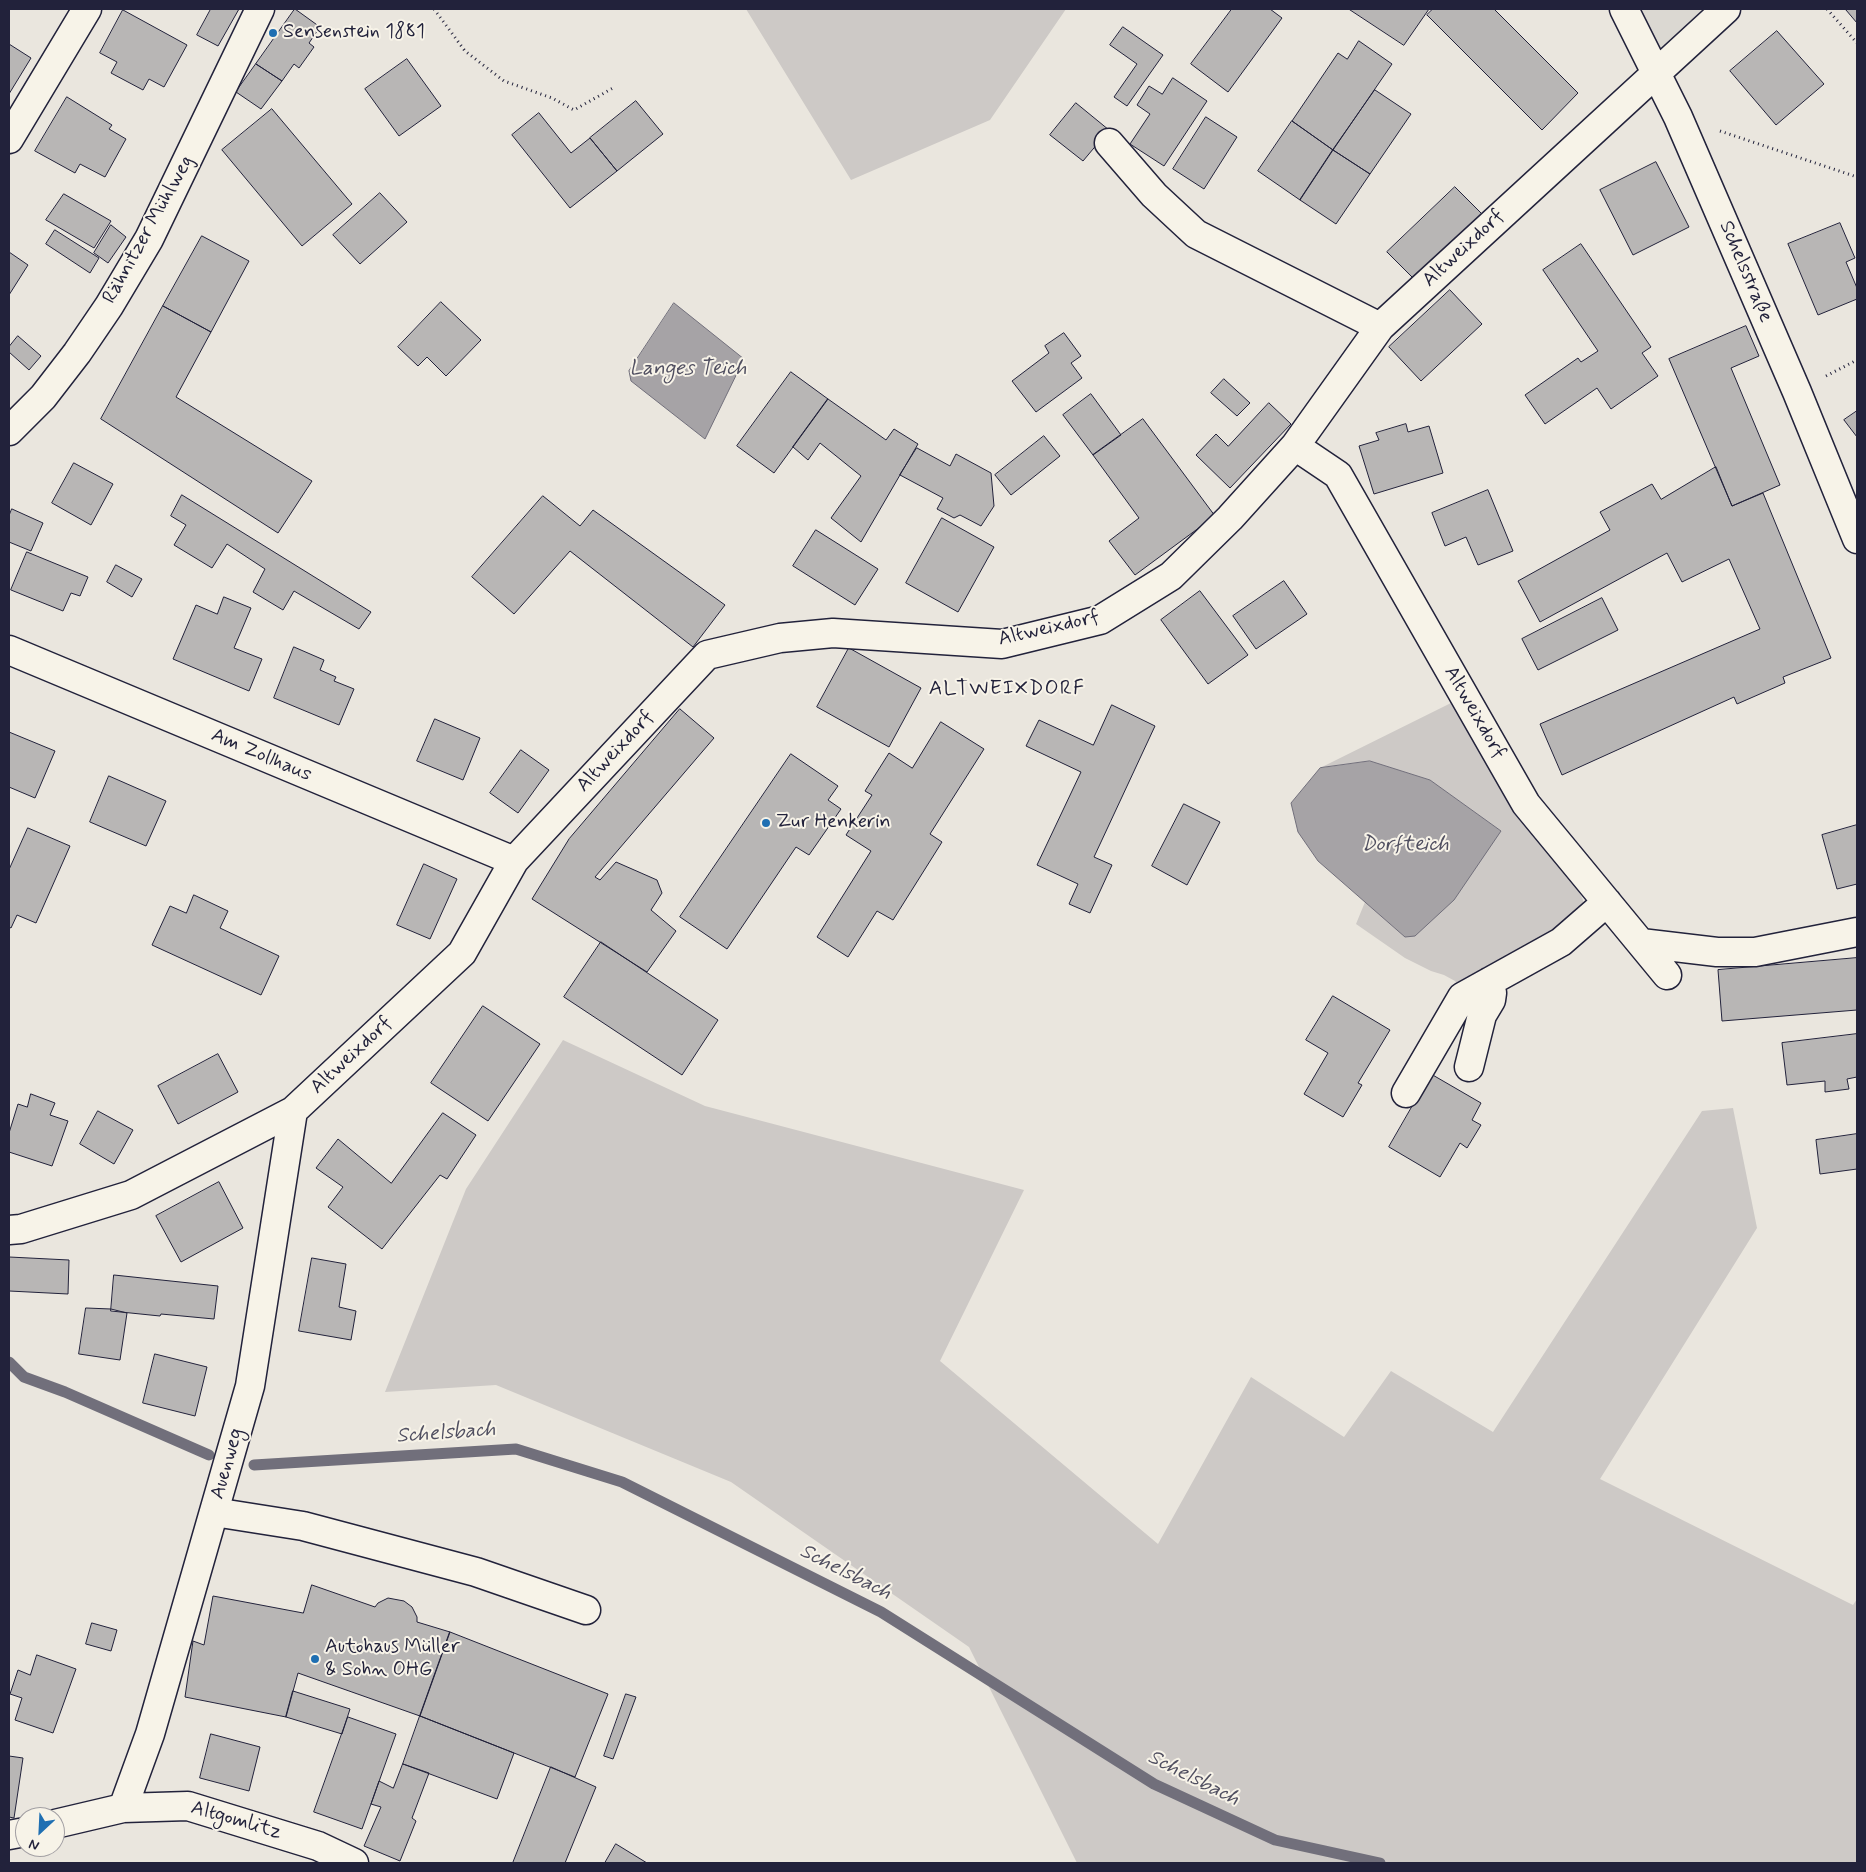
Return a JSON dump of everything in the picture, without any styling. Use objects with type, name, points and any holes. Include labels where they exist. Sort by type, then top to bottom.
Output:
[{"type":"street","points":[[9,139],[87,9]]},
{"type":"street","name":"Rähnitzer Mühlweg","points":[[9,431],[43,397],[77,353],[109,306],[149,239],[260,9]]},
{"type":"street","name":"Schelsstraße","points":[[1624,9],[1678,117],[1797,392],[1857,538]]},
{"type":"street","name":"Altweixdorf","points":[[9,1230],[21,1229],[131,1195],[293,1111],[462,953],[514,861],[707,655],[780,638],[833,633],[1002,644],[1100,620],[1171,576],[1230,518],[1295,446],[1380,327],[1726,9]]},
{"type":"street","points":[[1109,143],[1154,195],[1196,234],[1380,327]]},
{"type":"street","name":"Altweixdorf","points":[[1295,446],[1338,475],[1526,804],[1667,975]]},
{"type":"street","name":"Am Zollhaus","points":[[9,650],[514,861]]},
{"type":"street","points":[[1406,1092],[1462,997],[1561,942],[1607,902]]},
{"type":"street","points":[[1641,943],[1717,952],[1755,952],[1857,932]]},
{"type":"street","points":[[1468,1067],[1482,1016],[1491,1000],[1492,994],[1489,982]]},
{"type":"street","name":"Auenweg","points":[[123,1808],[150,1734],[250,1386],[293,1111]]},
{"type":"street","points":[[214,1512],[303,1526],[476,1572],[586,1610]]},
{"type":"street","name":"Altgomlitz","points":[[65,1822],[123,1808],[188,1806],[318,1846],[354,1863]]},
{"type":"path","points":[[434,9],[465,51],[504,81],[552,98],[574,110],[613,88]]},
{"type":"path","points":[[1827,9],[1857,43]]},
{"type":"path","points":[[1678,117],[1857,177]]},
{"type":"shaded area","points":[[746,9],[1066,9],[990,120],[851,180]]},
{"type":"shaded area","points":[[1617,9],[1726,9],[1656,73]]},
{"type":"shaded area","points":[[1455,701],[1577,887],[1583,900],[1582,913],[1462,991],[1455,981],[1405,958],[1356,924],[1365,902],[1405,937],[1501,831],[1430,780],[1370,761],[1320,768]]},
{"type":"shaded area","points":[[563,1040],[705,1106],[1024,1190],[940,1361],[1158,1544],[1251,1377],[1344,1437],[1391,1371],[1493,1432],[1702,1111],[1733,1108],[1757,1228],[1600,1479],[1853,1605],[1857,1599],[1857,1863],[1077,1863],[969,1647],[731,1482],[496,1385],[385,1392],[466,1189]]},
{"type":"water","name":"Langes Teich","points":[[674,303],[744,359],[705,439],[631,381],[629,371]]},
{"type":"water","name":"Dorfteich","points":[[1370,761],[1430,780],[1501,831],[1454,900],[1415,936],[1405,937],[1318,861],[1298,832],[1291,803],[1320,768]]},
{"type":"building","points":[[211,9],[239,9],[218,46],[197,35]]},
{"type":"building","points":[[295,9],[320,27],[309,43],[314,47],[299,68],[294,64],[282,81],[256,64]]},
{"type":"building","points":[[1232,9],[1270,9],[1282,18],[1228,92],[1191,64]]},
{"type":"building","points":[[1349,9],[1429,9],[1404,45]]},
{"type":"building","points":[[1433,9],[1494,9],[1578,93],[1542,130],[1427,15]]},
{"type":"building","points":[[1857,9],[1857,23],[1846,10]]},
{"type":"building","points":[[123,10],[187,45],[164,87],[149,79],[143,90],[111,73],[117,62],[100,53]]},
{"type":"building","points":[[1123,27],[1163,55],[1127,106],[1114,97],[1137,64],[1110,45]]},
{"type":"building","points":[[1777,31],[1824,84],[1776,125],[1730,71]]},
{"type":"building","points":[[1359,41],[1392,64],[1333,150],[1292,121],[1338,53],[1347,59]]},
{"type":"building","points":[[9,44],[31,58],[9,94]]},
{"type":"building","points":[[407,59],[441,106],[399,136],[365,89]]},
{"type":"building","points":[[256,64],[282,81],[261,109],[236,92]]},
{"type":"building","points":[[1173,78],[1207,101],[1164,166],[1130,144],[1150,114],[1137,105],[1149,86],[1162,94]]},
{"type":"building","points":[[1375,90],[1411,114],[1370,174],[1333,150]]},
{"type":"building","points":[[67,97],[112,125],[109,129],[126,139],[105,177],[80,164],[75,173],[35,151]]},
{"type":"building","points":[[636,101],[663,134],[617,171],[590,138]]},
{"type":"building","points":[[1076,103],[1109,130],[1083,161],[1050,135]]},
{"type":"building","points":[[272,109],[352,204],[302,246],[222,150]]},
{"type":"building","points":[[539,113],[571,153],[590,138],[617,171],[570,208],[512,135]]},
{"type":"building","points":[[1206,117],[1237,137],[1204,189],[1173,169]]},
{"type":"building","points":[[1292,121],[1333,150],[1300,200],[1258,171]]},
{"type":"building","points":[[1333,150],[1370,174],[1336,224],[1300,200]]},
{"type":"building","points":[[1656,162],[1689,227],[1633,255],[1600,190]]},
{"type":"building","points":[[1455,187],[1486,218],[1418,283],[1387,252]]},
{"type":"building","points":[[380,193],[407,222],[360,264],[333,235]]},
{"type":"building","points":[[64,194],[111,221],[94,248],[46,220]]},
{"type":"building","points":[[1840,223],[1855,258],[1846,262],[1857,288],[1857,299],[1818,315],[1788,244]]},
{"type":"building","points":[[111,225],[126,237],[108,263],[94,253]]},
{"type":"building","points":[[55,230],[99,258],[90,273],[46,244]]},
{"type":"building","points":[[202,236],[249,261],[211,332],[163,306]]},
{"type":"building","points":[[1581,244],[1651,347],[1642,353],[1658,376],[1611,409],[1597,388],[1545,424],[1525,395],[1578,358],[1581,362],[1598,351],[1543,270]]},
{"type":"building","points":[[9,252],[28,265],[9,295]]},
{"type":"building","points":[[1450,290],[1482,324],[1421,381],[1389,347]]},
{"type":"building","points":[[441,302],[481,340],[446,376],[427,357],[418,366],[398,347]]},
{"type":"building","points":[[163,306],[211,332],[176,397],[312,481],[278,533],[101,419]]},
{"type":"building","points":[[1746,326],[1759,356],[1731,368],[1780,485],[1732,506],[1669,359]]},
{"type":"building","points":[[1064,333],[1081,356],[1071,363],[1082,378],[1036,412],[1012,381],[1049,353],[1045,346]]},
{"type":"building","points":[[18,336],[41,356],[29,370],[9,352],[9,347]]},
{"type":"building","points":[[791,372],[828,399],[774,473],[737,446]]},
{"type":"building","points":[[1224,379],[1250,403],[1237,416],[1211,393]]},
{"type":"building","points":[[1091,394],[1121,435],[1093,455],[1063,415]]},
{"type":"building","points":[[828,399],[886,440],[894,429],[918,444],[861,542],[831,518],[861,476],[820,443],[808,460],[793,447]]},
{"type":"building","points":[[1269,403],[1291,424],[1230,488],[1196,455],[1216,434],[1228,446]]},
{"type":"building","points":[[1857,411],[1857,437],[1844,420]]},
{"type":"building","points":[[1143,419],[1215,516],[1135,575],[1109,541],[1139,518],[1093,455]]},
{"type":"building","points":[[1406,424],[1408,432],[1429,426],[1443,473],[1374,494],[1359,446],[1379,440],[1376,433]]},
{"type":"building","points":[[1044,436],[1060,456],[1011,495],[995,475]]},
{"type":"building","points":[[917,448],[950,466],[956,454],[991,473],[994,506],[981,526],[960,515],[954,518],[937,509],[943,498],[900,475]]},
{"type":"building","points":[[74,463],[113,484],[91,525],[52,503]]},
{"type":"building","points":[[1716,467],[1732,506],[1763,493],[1831,658],[1783,677],[1785,683],[1737,704],[1734,697],[1562,775],[1540,724],[1760,629],[1729,559],[1682,582],[1667,553],[1540,622],[1518,581],[1610,530],[1600,512],[1652,484],[1661,499]]},
{"type":"building","points":[[1488,490],[1513,551],[1478,565],[1466,537],[1445,546],[1432,513]]},
{"type":"building","points":[[182,495],[371,612],[359,629],[294,591],[283,610],[253,592],[265,569],[227,544],[212,568],[174,545],[186,525],[171,516]]},
{"type":"building","points":[[543,496],[580,526],[593,510],[725,605],[693,647],[570,551],[514,614],[472,577]]},
{"type":"building","points":[[12,509],[43,523],[31,551],[9,542],[9,516]]},
{"type":"building","points":[[942,518],[994,547],[958,612],[906,583]]},
{"type":"building","points":[[816,530],[878,569],[855,605],[793,566]]},
{"type":"building","points":[[27,552],[88,577],[80,596],[71,593],[63,611],[11,590]]},
{"type":"building","points":[[116,565],[142,579],[132,597],[107,582]]},
{"type":"building","points":[[1284,581],[1307,614],[1256,649],[1233,616]]},
{"type":"building","points":[[1200,591],[1248,655],[1208,684],[1161,620]]},
{"type":"building","points":[[224,597],[251,608],[234,648],[262,659],[249,691],[173,659],[196,605],[217,614]]},
{"type":"building","points":[[1602,598],[1618,630],[1538,670],[1522,639]]},
{"type":"building","points":[[294,647],[324,660],[320,670],[336,677],[334,681],[354,689],[339,725],[274,698]]},
{"type":"building","points":[[849,648],[921,688],[889,747],[817,707]]},
{"type":"building","points":[[1112,705],[1155,726],[1094,857],[1112,865],[1090,913],[1069,904],[1078,884],[1037,865],[1081,772],[1026,746],[1039,720],[1093,745]]},
{"type":"building","points":[[680,709],[714,738],[595,877],[600,880],[616,862],[657,880],[662,893],[651,910],[676,931],[647,972],[532,899],[569,839]]},
{"type":"building","points":[[435,719],[480,738],[463,780],[417,761]]},
{"type":"building","points":[[941,722],[984,749],[930,834],[942,842],[893,920],[877,911],[848,957],[817,937],[871,851],[846,835],[872,795],[865,791],[889,753],[912,768]]},
{"type":"building","points":[[9,732],[55,751],[35,798],[9,787]]},
{"type":"building","points":[[521,750],[549,770],[518,813],[490,793]]},
{"type":"building","points":[[791,754],[838,786],[828,800],[841,809],[809,855],[796,847],[727,949],[680,917]]},
{"type":"building","points":[[109,776],[166,801],[146,846],[90,822]]},
{"type":"building","points":[[1184,804],[1220,822],[1187,885],[1152,866]]},
{"type":"building","points":[[1857,825],[1857,884],[1837,889],[1822,835]]},
{"type":"building","points":[[28,828],[70,846],[36,923],[17,915],[11,928],[9,927],[9,870]]},
{"type":"building","points":[[424,864],[457,879],[430,939],[397,925]]},
{"type":"building","points":[[194,895],[228,911],[220,928],[279,956],[261,995],[152,945],[170,906],[186,913]]},
{"type":"building","points":[[601,942],[718,1020],[682,1075],[564,997]]},
{"type":"building","points":[[1857,958],[1857,1010],[1722,1021],[1718,970]]},
{"type":"building","points":[[1333,996],[1390,1030],[1358,1083],[1362,1085],[1343,1117],[1304,1094],[1328,1053],[1306,1040]]},
{"type":"building","points":[[483,1006],[540,1044],[488,1121],[431,1083]]},
{"type":"building","points":[[1857,1034],[1857,1077],[1847,1079],[1849,1089],[1825,1092],[1825,1081],[1787,1085],[1782,1043]]},
{"type":"building","points":[[218,1054],[238,1092],[178,1124],[158,1086]]},
{"type":"building","points":[[1431,1074],[1481,1103],[1472,1120],[1481,1125],[1467,1148],[1460,1143],[1440,1177],[1389,1147]]},
{"type":"building","points":[[31,1094],[55,1103],[50,1115],[68,1121],[52,1166],[9,1152],[9,1133],[18,1104],[27,1107]]},
{"type":"building","points":[[98,1111],[133,1130],[114,1164],[80,1144]]},
{"type":"building","points":[[443,1113],[476,1135],[447,1179],[440,1175],[382,1249],[328,1207],[343,1187],[316,1168],[338,1139],[391,1183]]},
{"type":"building","points":[[1857,1134],[1857,1169],[1820,1174],[1816,1140]]},
{"type":"building","points":[[219,1182],[243,1228],[181,1262],[156,1216]]},
{"type":"building","points":[[9,1257],[69,1260],[68,1294],[9,1291]]},
{"type":"building","points":[[312,1258],[346,1264],[339,1307],[356,1311],[351,1340],[299,1331]]},
{"type":"building","points":[[114,1275],[218,1286],[214,1319],[111,1311]]},
{"type":"building","points":[[86,1308],[111,1309],[127,1313],[120,1360],[79,1354]]},
{"type":"building","points":[[155,1354],[207,1367],[195,1416],[143,1403]]},
{"type":"building","name":"Autohaus Müller & Sohn OHG","points":[[312,1585],[375,1607],[378,1603],[388,1598],[404,1601],[412,1607],[417,1617],[417,1622],[450,1632],[420,1716],[298,1673],[286,1717],[185,1697],[193,1641],[204,1645],[213,1596],[303,1613]]},
{"type":"building","points":[[92,1623],[117,1630],[111,1651],[86,1644]]},
{"type":"building","points":[[450,1632],[608,1694],[575,1777],[420,1716]]},
{"type":"building","points":[[37,1655],[76,1669],[53,1733],[15,1720],[22,1698],[10,1694],[18,1670],[30,1675]]},
{"type":"building","points":[[293,1691],[350,1709],[342,1734],[286,1717]]},
{"type":"building","points":[[626,1694],[636,1697],[613,1759],[604,1756]]},
{"type":"building","points":[[420,1716],[514,1753],[497,1799],[403,1764]]},
{"type":"building","points":[[348,1717],[396,1734],[362,1829],[314,1812]]},
{"type":"building","points":[[211,1734],[260,1747],[249,1791],[200,1778]]},
{"type":"building","points":[[9,1756],[23,1758],[14,1818],[9,1817]]},
{"type":"building","points":[[403,1764],[429,1773],[412,1818],[416,1821],[400,1861],[364,1846],[381,1807],[371,1804],[379,1781],[393,1788]]},
{"type":"building","points":[[551,1767],[596,1787],[565,1863],[513,1863]]},
{"type":"building","points":[[616,1844],[647,1863],[605,1863]]},
{"type":"waterway","name":"Schelsbach","points":[[9,1362],[24,1377],[65,1392],[209,1455]]},
{"type":"waterway","name":"Schelsbach","points":[[254,1465],[516,1449],[622,1482],[881,1612],[1154,1784],[1275,1840],[1380,1863]]},
{"type":"place","name":"Sensenstein 1881","points":[[273,33]]},
{"type":"place","name":"Zur Henkerin","points":[[766,823]]},
{"type":"place","name":"Autohaus Müller & Sohn OHG","points":[[315,1659]]},
{"type":"district","name":"ALTWEIXDORF","points":[[1007,690]]}]
